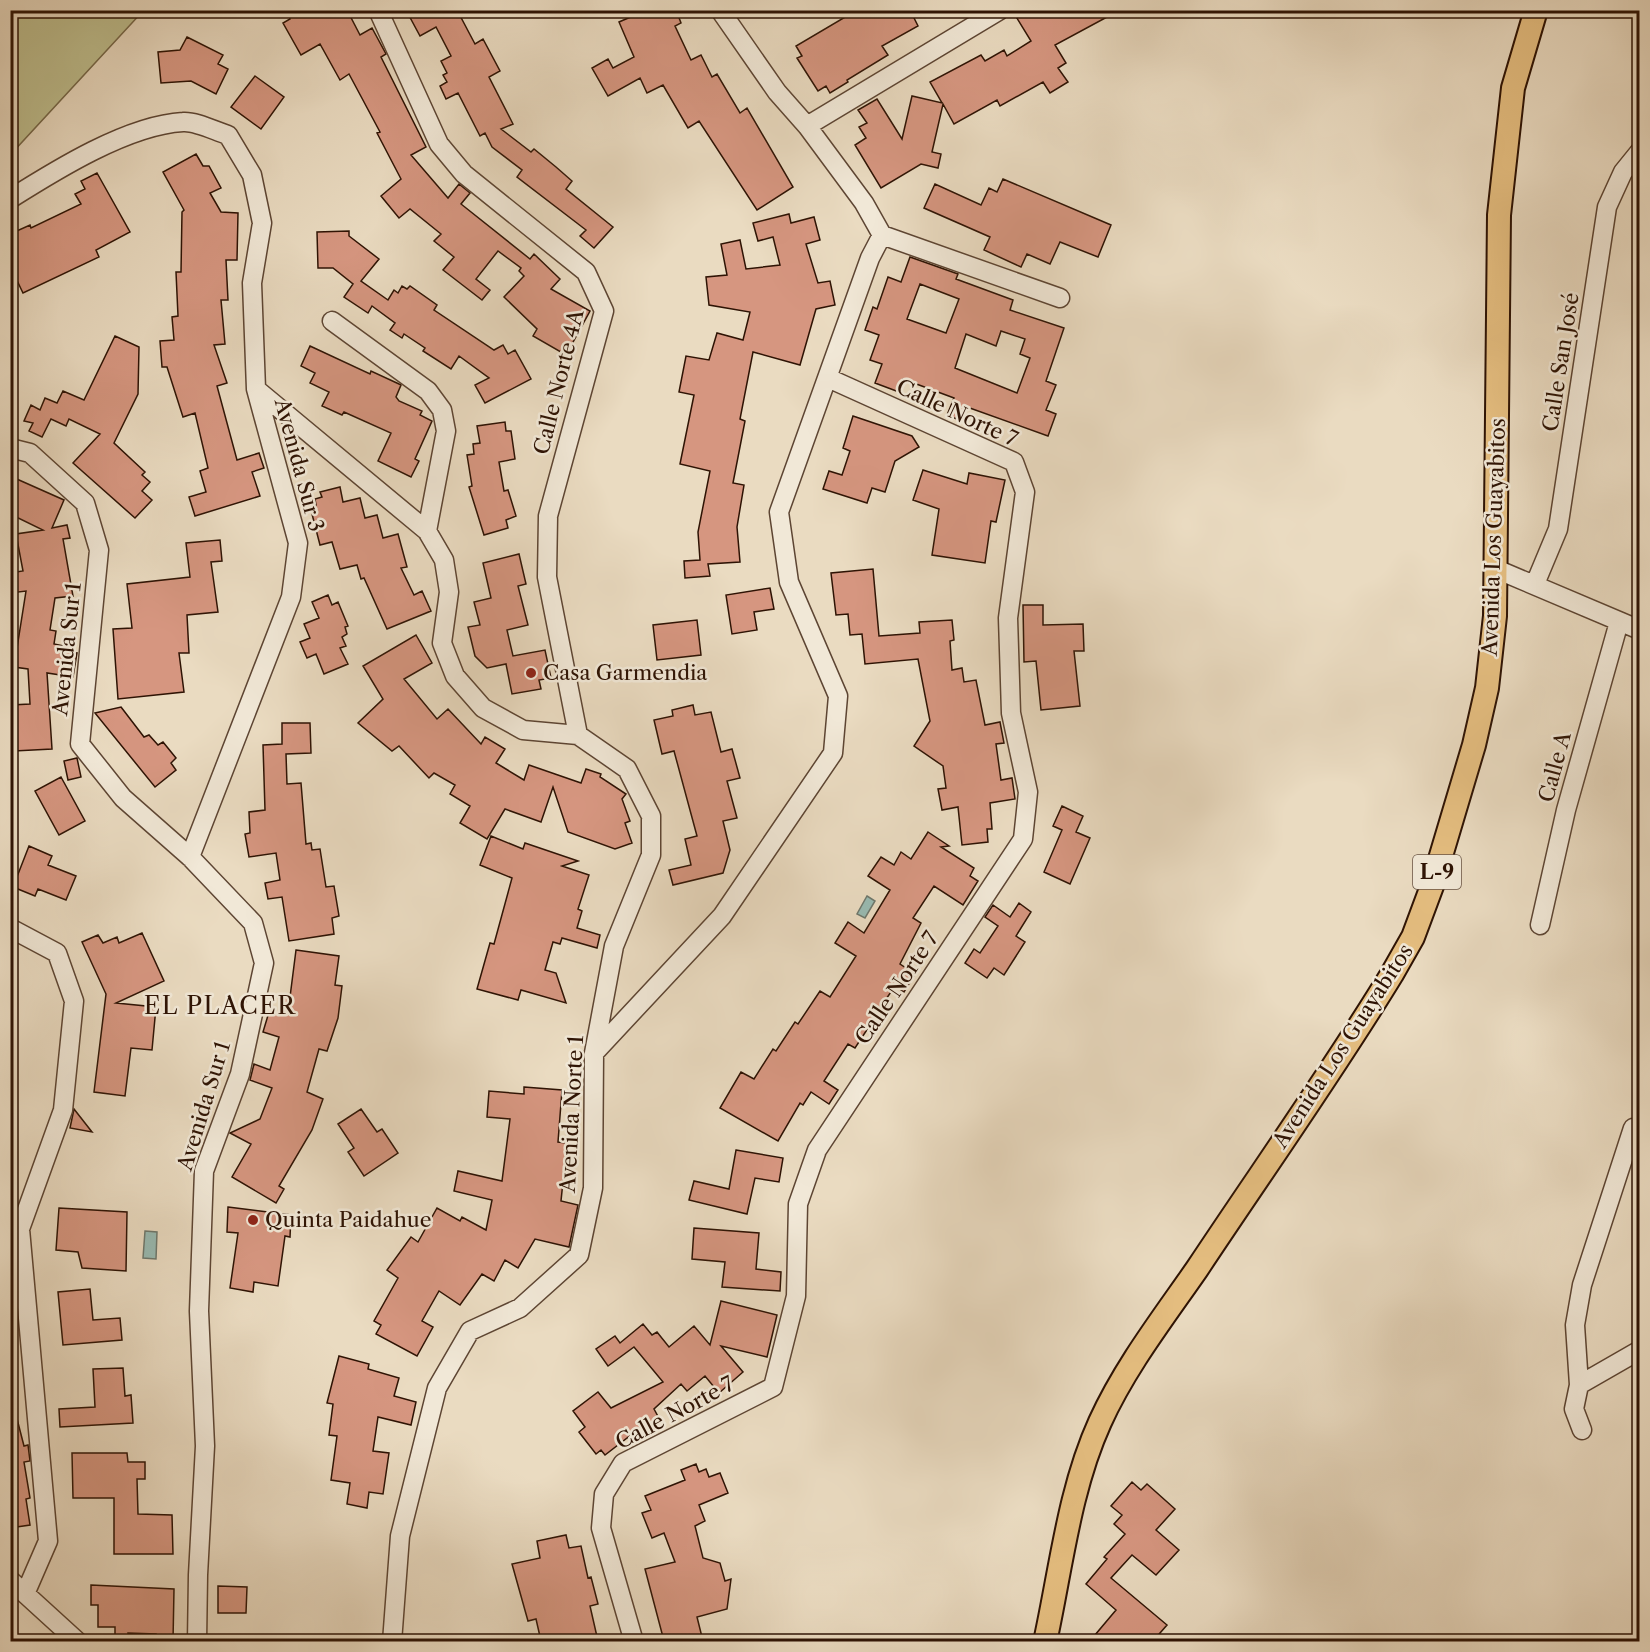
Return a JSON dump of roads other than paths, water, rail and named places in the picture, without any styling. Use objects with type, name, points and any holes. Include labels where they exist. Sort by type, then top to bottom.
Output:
[{"type":"main road","name":"Avenida Los Guayabitos","points":[[1045,1641],[1085,1460],[1112,1398],[1369,1012],[1413,937],[1432,886],[1474,746],[1488,678],[1495,616],[1499,214],[1514,88],[1536,10]]},
{"type":"street","name":"Calle Norte 4A","points":[[378,10],[440,144],[464,174],[586,272],[604,311],[548,516],[547,577],[578,735]]},
{"type":"street","points":[[720,10],[777,92],[807,126],[864,203],[882,235],[1060,298]]},
{"type":"street","points":[[807,126],[1000,10]]},
{"type":"street","name":"Avenida Sur 3","points":[[10,200],[38,182],[126,135],[185,121],[228,135],[252,175],[262,223],[252,284],[256,389],[298,543],[291,597],[190,857]]},
{"type":"street","name":"Calle San José","points":[[1535,584],[1558,529],[1607,207],[1623,172],[1640,151]]},
{"type":"street","points":[[594,1053],[722,916],[833,753],[838,696],[789,582],[779,512],[870,258],[882,235]]},
{"type":"street","points":[[332,321],[428,391],[442,410],[446,431],[427,531]]},
{"type":"street","name":"Calle Norte 7","points":[[634,1641],[601,1528],[604,1494],[623,1463],[773,1387],[796,1296],[798,1204],[817,1150],[1023,839],[1028,792],[1011,713],[1008,618],[1025,492],[1014,462],[828,378]]},
{"type":"street","points":[[256,389],[427,531],[444,560],[449,592],[442,643],[455,676],[483,708],[523,730],[578,735]]},
{"type":"street","name":"Avenida Sur 1","points":[[10,447],[30,453],[85,503],[99,550],[80,744],[123,798],[190,857],[253,923],[264,963],[240,1074],[204,1171],[199,1311],[205,1446],[197,1641]]},
{"type":"street","points":[[1496,569],[1640,630]]},
{"type":"street","name":"Calle A","points":[[1540,926],[1566,810],[1619,622]]},
{"type":"street","name":"Avenida Norte 1","points":[[392,1641],[400,1536],[437,1388],[470,1331],[520,1308],[579,1255],[593,1188],[594,1053],[614,946],[651,855],[651,816],[627,769],[578,735]]},
{"type":"street","points":[[10,928],[57,953],[74,1001],[63,1110],[15,1224],[48,1541],[26,1594]]},
{"type":"street","points":[[1582,1430],[1574,1408],[1579,1385],[1575,1325],[1582,1285],[1633,1128]]},
{"type":"street","points":[[1579,1385],[1640,1350]]},
{"type":"street","points":[[10,1581],[71,1640]]},
{"type":"water","points":[[867,896],[875,901],[865,918],[857,914]]},
{"type":"water","points":[[145,1231],[157,1232],[156,1259],[143,1258]]},
{"type":"place","name":"Casa Garmendia","points":[[531,673]]},
{"type":"place","name":"Quinta Paidahue","points":[[253,1220]]},
{"type":"district","name":"EL PLACER","points":[[220,1006]]}]
